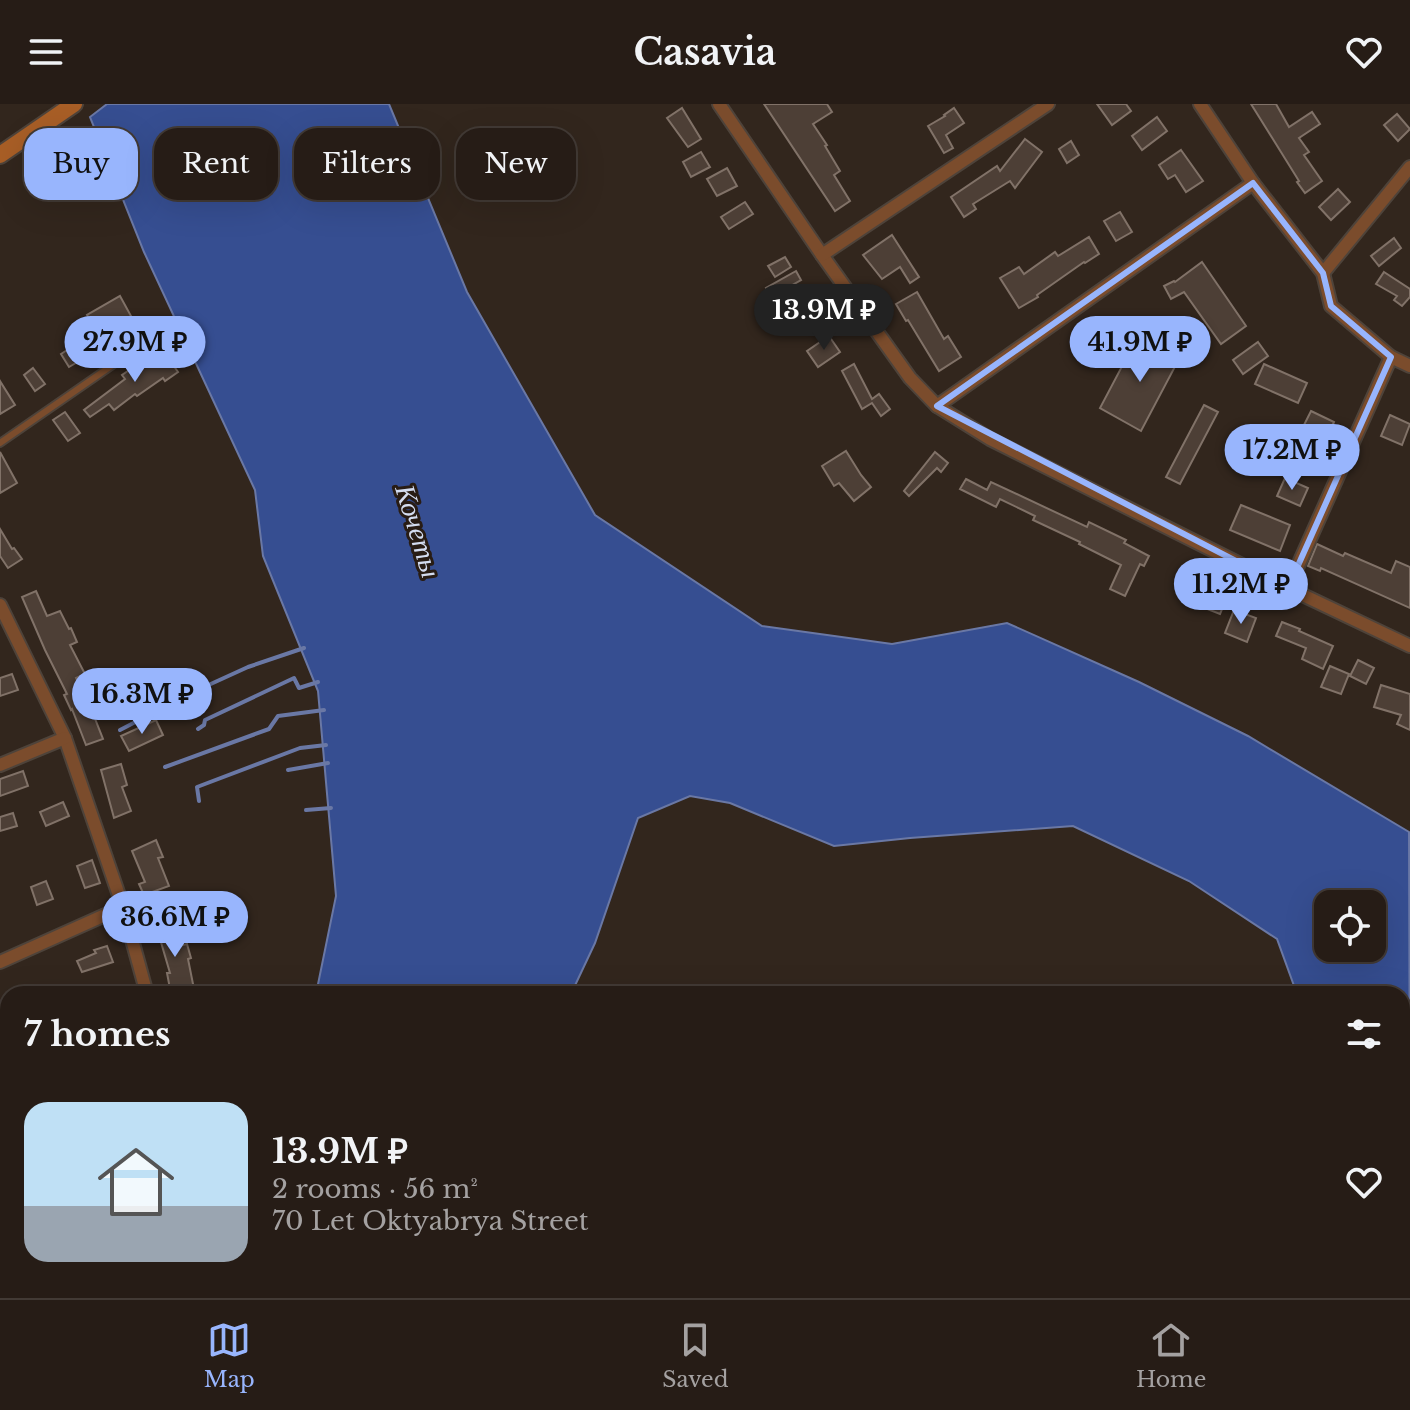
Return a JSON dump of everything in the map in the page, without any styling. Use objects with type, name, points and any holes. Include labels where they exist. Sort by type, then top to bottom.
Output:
[{"type":"street","points":[[0,155],[72,104]]},
{"type":"street","points":[[719,104],[910,378],[937,406],[990,439],[1410,646]]},
{"type":"street","points":[[822,255],[1048,104]]},
{"type":"street","points":[[1200,104],[1253,183],[1323,273],[1331,306],[1391,357],[1410,366]]},
{"type":"street","points":[[1323,273],[1410,167]]},
{"type":"street","points":[[937,406],[1253,183]]},
{"type":"street","points":[[1288,588],[1391,357]]},
{"type":"street","points":[[0,605],[65,738],[123,907],[145,986]]},
{"type":"street","points":[[0,765],[65,738]]},
{"type":"street","points":[[0,962],[123,907]]},
{"type":"lane","points":[[0,443],[130,353]]},
{"type":"highlighted area","points":[[1253,183],[1323,273],[1331,306],[1391,357],[1288,588],[937,406]]},
{"type":"water","name":"Кочеты","points":[[107,104],[389,104],[399,128],[294,128],[294,200],[429,200],[467,292],[595,515],[762,626],[892,644],[1007,623],[1139,682],[1248,736],[1409,832],[1409,986],[1294,986],[1277,939],[1189,881],[1073,826],[834,846],[730,803],[690,796],[638,818],[595,943],[575,986],[318,986],[336,896],[318,691],[263,556],[255,490],[144,252],[123,200],[138,200],[138,128],[94,128],[90,117]]},
{"type":"building","points":[[764,104],[827,104],[832,112],[813,124],[840,171],[834,175],[850,201],[835,211]]},
{"type":"building","points":[[1097,104],[1126,104],[1131,111],[1112,125]]},
{"type":"building","points":[[1251,104],[1276,104],[1289,127],[1312,112],[1320,124],[1299,138],[1309,152],[1304,155],[1322,181],[1305,193]]},
{"type":"building","points":[[682,108],[701,139],[688,147],[667,118]]},
{"type":"building","points":[[954,108],[964,123],[946,135],[953,148],[944,153],[928,126]]},
{"type":"building","points":[[1397,114],[1410,129],[1398,141],[1384,125]]},
{"type":"building","points":[[1157,117],[1167,131],[1142,150],[1132,136]]},
{"type":"building","points":[[1025,139],[1042,152],[1015,188],[1010,181],[973,204],[976,209],[964,217],[951,197],[997,166],[1000,171]]},
{"type":"building","points":[[1071,141],[1079,155],[1067,163],[1059,149]]},
{"type":"building","points":[[1181,150],[1203,181],[1186,192],[1175,175],[1168,179],[1159,165]]},
{"type":"building","points":[[701,152],[710,167],[691,177],[683,162]]},
{"type":"building","points":[[727,168],[737,186],[717,196],[707,179]]},
{"type":"building","points":[[1338,189],[1350,202],[1331,220],[1319,207]]},
{"type":"building","points":[[745,202],[753,214],[729,229],[721,217]]},
{"type":"building","points":[[1120,212],[1132,232],[1116,241],[1104,221]]},
{"type":"building","points":[[892,235],[919,277],[910,283],[900,267],[882,279],[863,255]]},
{"type":"building","points":[[1089,237],[1099,254],[1019,308],[1000,278],[1019,267],[1024,274],[1055,252],[1058,256]]},
{"type":"building","points":[[1394,238],[1401,248],[1379,266],[1371,256]]},
{"type":"building","points":[[785,257],[791,267],[775,277],[768,266]]},
{"type":"building","points":[[1202,262],[1246,326],[1221,344],[1184,292],[1171,299],[1164,286],[1175,282]]},
{"type":"building","points":[[796,271],[801,280],[771,297],[766,288]]},
{"type":"building","points":[[1384,272],[1410,289],[1410,297],[1402,306],[1394,300],[1397,296],[1376,284]]},
{"type":"building","points":[[917,292],[944,339],[948,336],[961,357],[939,371],[896,304]]},
{"type":"building","points":[[120,296],[131,316],[110,328],[114,336],[95,346],[98,350],[69,367],[61,354],[78,343],[75,337],[93,326],[87,315]]},
{"type":"building","points":[[829,336],[840,352],[818,367],[807,351]]},
{"type":"building","points":[[1138,336],[1179,359],[1141,431],[1100,408]]},
{"type":"building","points":[[1258,342],[1268,356],[1243,374],[1233,360]]},
{"type":"building","points":[[164,352],[178,372],[137,396],[135,394],[114,410],[109,404],[90,417],[84,410],[125,379],[122,375],[135,366],[138,370]]},
{"type":"building","points":[[854,364],[872,399],[879,394],[890,409],[881,416],[872,403],[862,409],[842,371]]},
{"type":"building","points":[[1264,364],[1307,383],[1298,403],[1255,384]]},
{"type":"building","points":[[33,368],[45,384],[35,391],[24,375]]},
{"type":"building","points":[[0,381],[15,405],[0,414]]},
{"type":"building","points":[[1204,405],[1218,412],[1180,484],[1166,477]]},
{"type":"building","points":[[1311,411],[1334,422],[1328,436],[1304,425]]},
{"type":"building","points":[[65,412],[80,433],[68,441],[53,420]]},
{"type":"building","points":[[1390,415],[1410,424],[1402,445],[1381,436]]},
{"type":"building","points":[[846,451],[871,487],[854,501],[839,483],[834,486],[822,466]]},
{"type":"building","points":[[0,452],[17,483],[0,493]]},
{"type":"building","points":[[935,452],[948,463],[941,472],[937,468],[909,496],[904,491]]},
{"type":"building","points":[[1285,478],[1308,488],[1300,506],[1277,496]]},
{"type":"building","points":[[966,479],[987,490],[991,482],[1087,527],[1089,522],[1126,540],[1124,543],[1149,556],[1144,566],[1140,564],[1125,596],[1110,589],[1121,565],[1033,520],[1035,516],[1000,499],[996,507],[960,489]]},
{"type":"building","points":[[1241,505],[1290,525],[1280,551],[1230,530]]},
{"type":"building","points":[[0,529],[22,559],[8,568],[0,556]]},
{"type":"building","points":[[1317,544],[1391,573],[1396,561],[1410,567],[1410,608],[1321,568],[1320,571],[1308,566]]},
{"type":"building","points":[[1181,573],[1197,579],[1192,592],[1176,586]]},
{"type":"building","points":[[36,591],[47,616],[60,611],[71,628],[77,642],[70,645],[85,674],[76,678],[86,699],[103,692],[108,705],[92,711],[103,739],[86,745],[64,695],[67,694],[22,597]]},
{"type":"building","points":[[1208,593],[1226,600],[1220,614],[1202,607]]},
{"type":"building","points":[[1234,610],[1256,618],[1247,642],[1225,633]]},
{"type":"building","points":[[1282,622],[1333,646],[1323,669],[1302,659],[1306,648],[1276,636]]},
{"type":"building","points":[[1358,660],[1374,668],[1366,684],[1350,676]]},
{"type":"building","points":[[1330,666],[1349,674],[1341,694],[1321,687]]},
{"type":"building","points":[[12,674],[18,690],[0,696],[0,678]]},
{"type":"building","points":[[1381,685],[1410,694],[1410,730],[1397,724],[1401,715],[1374,707]]},
{"type":"building","points":[[156,720],[163,735],[129,751],[121,736]]},
{"type":"building","points":[[121,764],[127,785],[122,787],[131,811],[114,818],[101,770]]},
{"type":"building","points":[[23,771],[28,786],[0,796],[0,779]]},
{"type":"building","points":[[63,802],[69,816],[46,826],[40,812]]},
{"type":"building","points":[[13,813],[17,826],[0,831],[0,817]]},
{"type":"building","points":[[156,840],[163,857],[158,858],[169,886],[144,895],[139,884],[145,882],[132,851]]},
{"type":"building","points":[[92,860],[100,883],[85,888],[77,866]]},
{"type":"building","points":[[46,881],[53,899],[37,905],[31,887]]},
{"type":"building","points":[[168,916],[175,947],[187,944],[193,986],[169,986],[167,973],[170,973],[158,932],[154,933],[151,920]]},
{"type":"building","points":[[107,946],[113,962],[82,972],[77,961]]},
{"type":"waterway","points":[[120,730],[248,667],[304,648]]},
{"type":"waterway","points":[[198,729],[205,720],[294,678],[299,688],[318,682]]},
{"type":"waterway","points":[[165,767],[269,729],[278,716],[324,710]]},
{"type":"waterway","points":[[199,801],[197,787],[300,748],[326,745]]},
{"type":"waterway","points":[[288,770],[328,763]]},
{"type":"waterway","points":[[306,810],[331,808]]}]
